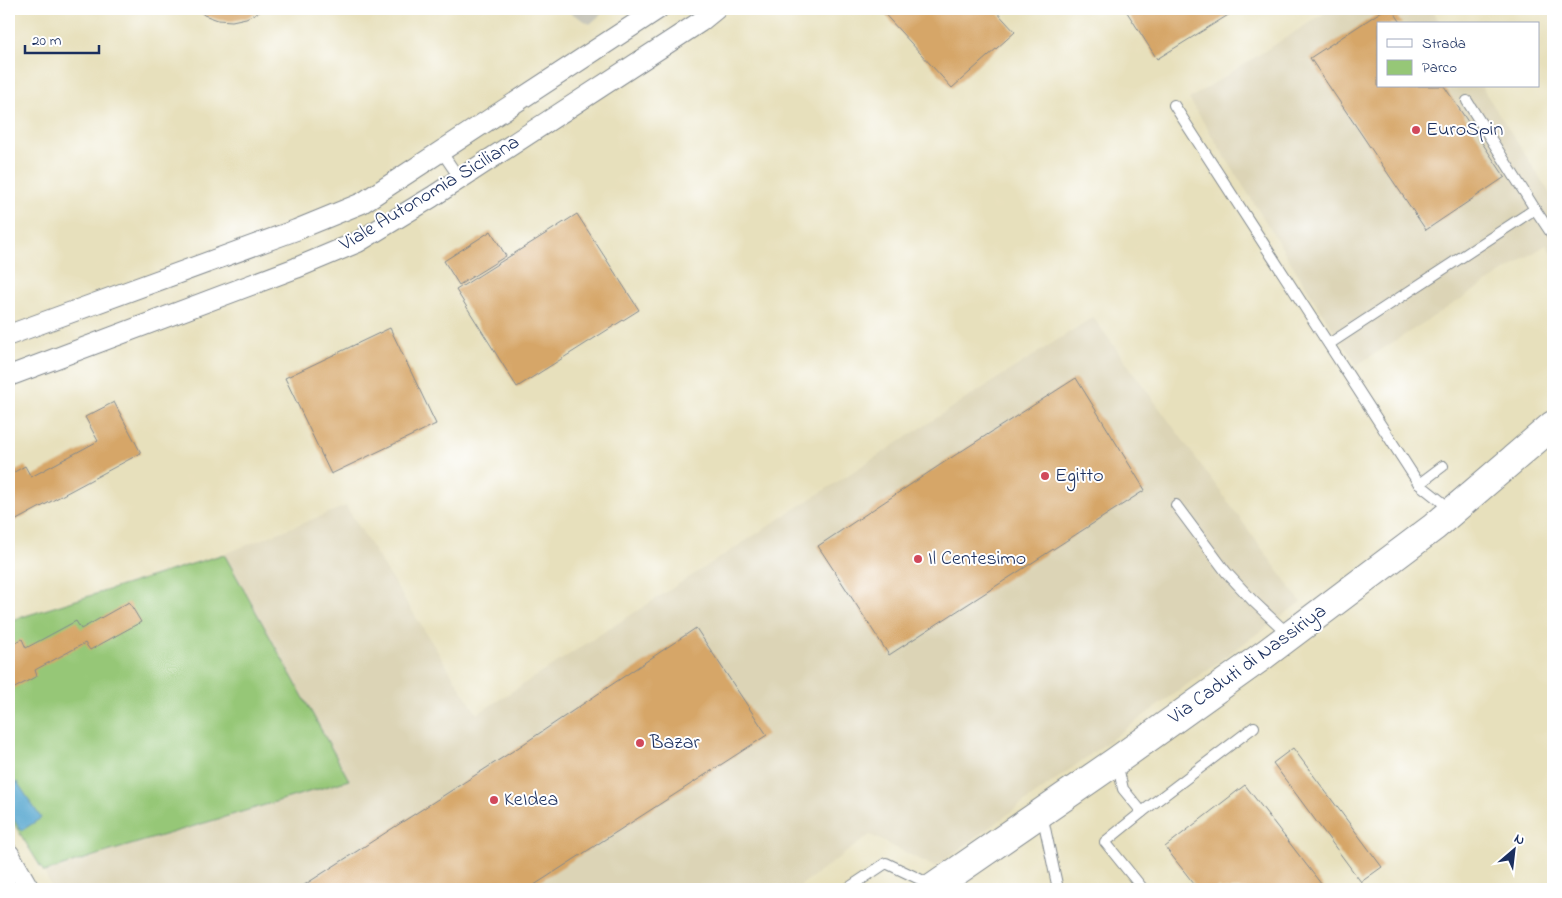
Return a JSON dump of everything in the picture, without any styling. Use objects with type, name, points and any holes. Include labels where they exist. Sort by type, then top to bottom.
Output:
[{"type":"street","name":"Viale Autonomia Siciliana","points":[[9,335],[296,230],[362,203],[658,9]]},
{"type":"street","name":"Viale Autonomia Siciliana","points":[[9,376],[296,268],[358,242],[460,179],[700,22],[716,9]]},
{"type":"street","name":"Via Caduti di Nassiriya","points":[[933,888],[1116,762],[1290,636],[1453,511],[1553,425]]},
{"type":"street","points":[[9,854],[29,889]]},
{"type":"lane","points":[[1467,101],[1553,236]]},
{"type":"lane","points":[[1174,105],[1420,484],[1453,511]]},
{"type":"lane","points":[[441,151],[460,179]]},
{"type":"lane","points":[[1329,344],[1535,210]]},
{"type":"lane","points":[[1420,484],[1443,466]]},
{"type":"lane","points":[[1176,505],[1226,572],[1290,636]]},
{"type":"lane","points":[[1143,889],[1105,842],[1254,727]]},
{"type":"lane","points":[[1116,762],[1123,788],[1142,812]]},
{"type":"lane","points":[[1041,813],[1058,889]]},
{"type":"lane","points":[[847,889],[886,864],[933,888]]},
{"type":"shaded area","points":[[564,9],[607,9],[590,24]]},
{"type":"shaded area","points":[[1331,9],[1431,9],[1440,22],[1377,22],[1377,88],[1482,88],[1553,198],[1553,255],[1546,245],[1357,365],[1326,319],[1189,99]]},
{"type":"shaded area","points":[[1093,317],[1301,602],[935,867],[870,835],[796,889],[52,889],[44,872],[348,780],[224,554],[346,506],[477,714]]},
{"type":"green space","points":[[224,554],[349,780],[44,872],[9,816],[9,621]]},
{"type":"water","points":[[17,782],[41,818],[21,831],[9,811],[9,787]]},
{"type":"building","points":[[197,9],[266,9],[246,18],[232,21],[218,20],[204,15]]},
{"type":"building","points":[[880,9],[994,9],[1015,32],[952,88]]},
{"type":"building","points":[[1125,9],[1238,9],[1157,59]]},
{"type":"building","name":"EuroSpin","points":[[1385,9],[1392,9],[1401,22],[1377,22],[1377,88],[1445,88],[1505,177],[1426,230],[1310,58]]},
{"type":"building","points":[[577,214],[639,310],[517,387],[456,290]]},
{"type":"building","points":[[491,231],[506,256],[459,285],[444,261]]},
{"type":"building","points":[[390,328],[436,424],[331,474],[285,378]]},
{"type":"building","points":[[1076,378],[1145,490],[889,655],[818,546]]},
{"type":"building","points":[[114,402],[141,453],[9,524],[9,475],[25,466],[31,477],[98,441],[85,417]]},
{"type":"building","points":[[129,602],[141,622],[90,650],[85,643],[35,670],[37,676],[9,691],[9,646],[22,639],[26,648],[76,621],[81,629]]},
{"type":"building","points":[[696,628],[767,735],[528,889],[298,889],[516,749]]},
{"type":"building","points":[[1293,748],[1382,867],[1361,882],[1273,763]]},
{"type":"building","points":[[1245,785],[1325,889],[1219,889],[1218,887],[1215,889],[1198,889],[1165,847]]},
{"type":"place","name":"EuroSpin","points":[[1416,130]]},
{"type":"place","name":"Egitto","points":[[1045,476]]},
{"type":"place","name":"Il Centesimo","points":[[918,559]]},
{"type":"place","name":"Bazar","points":[[640,743]]},
{"type":"place","name":"KeIdea","points":[[494,800]]}]
